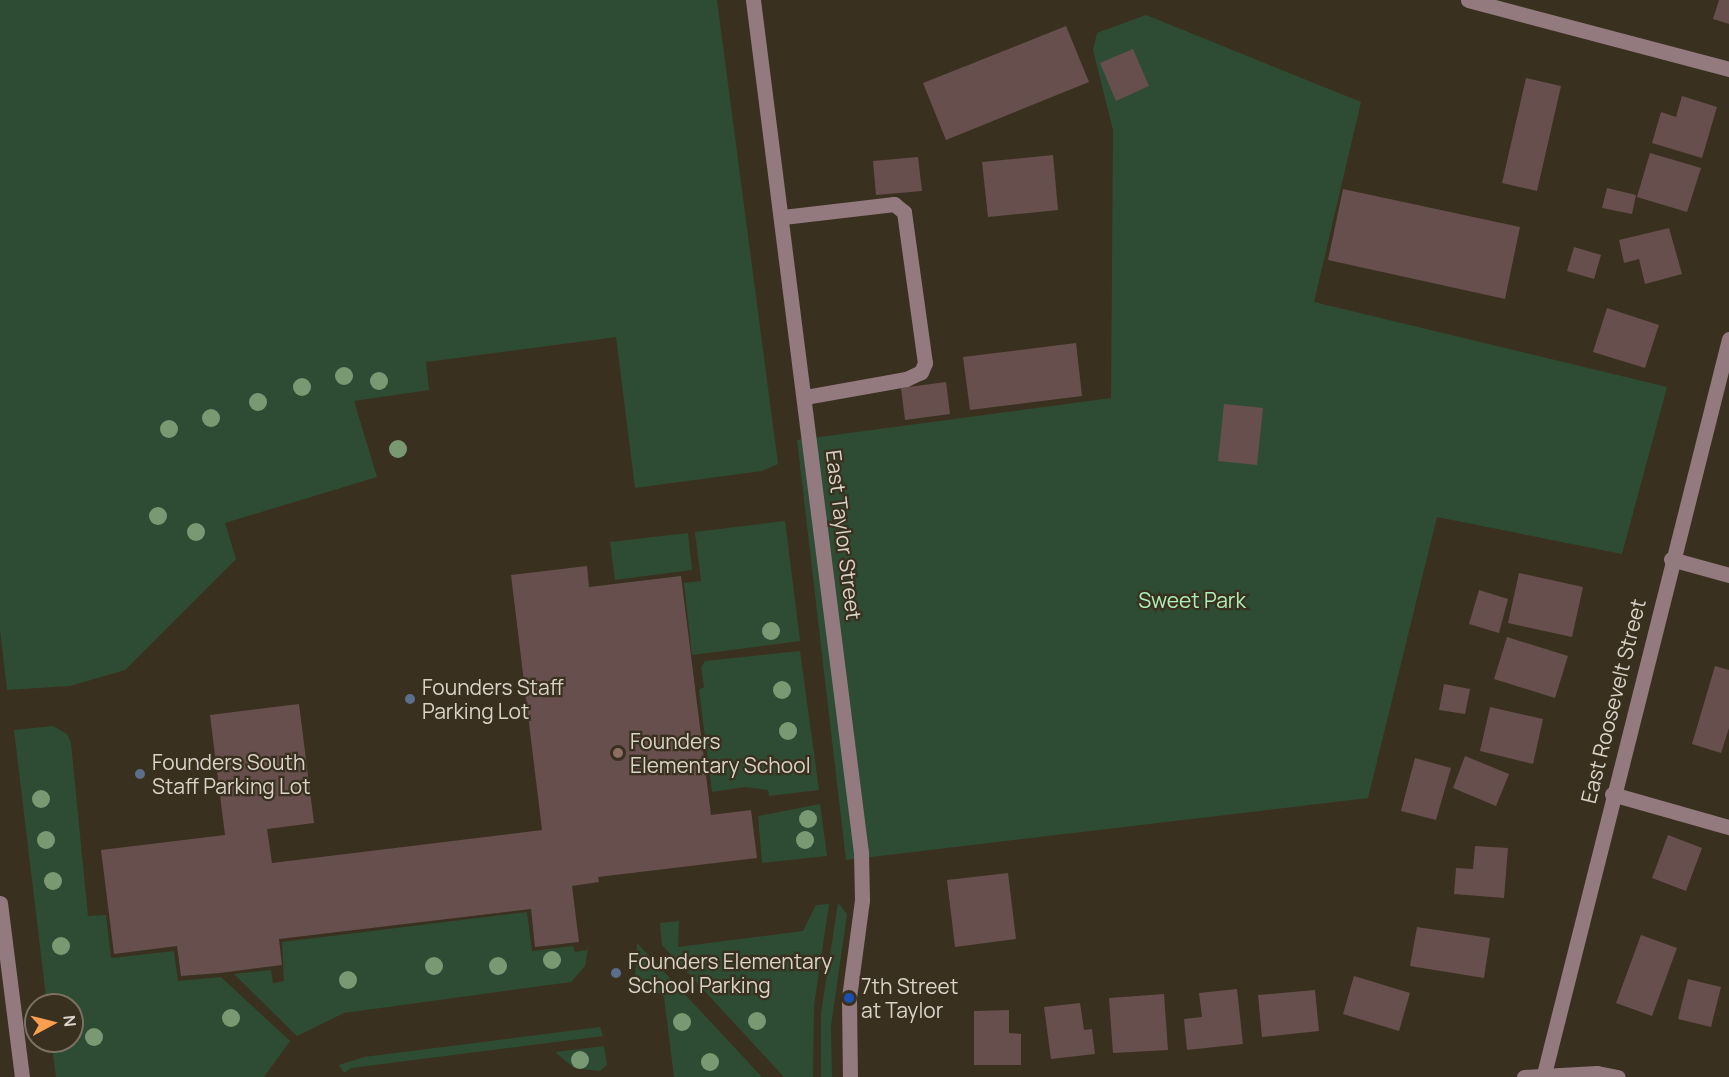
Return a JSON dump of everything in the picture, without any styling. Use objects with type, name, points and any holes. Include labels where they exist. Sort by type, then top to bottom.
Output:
[{"type":"street","name":"East Taylor Street","points":[[753,0],[806,397],[861,852],[862,900],[849,998],[850,1077]]},
{"type":"street","points":[[1468,0],[1729,69]]},
{"type":"street","points":[[783,217],[894,204],[904,212],[925,363],[921,372],[906,379],[806,397]]},
{"type":"street","name":"East Roosevelt Street","points":[[1544,1074],[1671,559],[1729,339]]},
{"type":"street","points":[[1671,559],[1729,575]]},
{"type":"street","points":[[1612,794],[1729,827]]},
{"type":"street","points":[[0,903],[5,981],[22,1077]]},
{"type":"street","points":[[1524,1077],[1544,1074],[1618,1077]]},
{"type":"green space","points":[[0,0],[717,0],[778,464],[762,471],[635,488],[616,337],[426,362],[429,390],[354,401],[377,477],[225,523],[236,559],[125,670],[70,686],[7,690],[0,629]]},
{"type":"green space","name":"Sweet Park","points":[[1146,15],[1361,102],[1314,302],[1667,387],[1622,554],[1437,517],[1368,798],[846,860],[797,440],[1111,398],[1113,130],[1093,50],[1097,33]]},
{"type":"green space","points":[[785,521],[800,641],[692,655],[684,583],[701,581],[695,532]]},
{"type":"green space","points":[[688,533],[692,570],[615,580],[610,542]]},
{"type":"green space","points":[[800,651],[819,790],[769,796],[768,790],[745,787],[712,792],[699,690],[704,687],[701,667],[705,661]]},
{"type":"green space","points":[[53,726],[67,734],[71,743],[88,916],[106,915],[111,958],[174,951],[178,981],[221,977],[290,1041],[264,1077],[56,1077],[53,1053],[84,1053],[84,993],[46,993],[14,730]]},
{"type":"green space","points":[[820,804],[827,856],[762,863],[758,816]]},
{"type":"green space","points":[[838,903],[847,914],[831,1026],[832,1077],[821,1077],[821,1013]]},
{"type":"green space","points":[[829,904],[814,1006],[813,1077],[784,1077],[662,945],[660,923],[679,921],[678,947],[803,931],[816,905]]},
{"type":"green space","points":[[527,912],[532,951],[573,946],[575,952],[587,950],[589,942],[585,966],[571,982],[344,1013],[297,1036],[234,974],[271,970],[273,983],[284,981],[282,942]]},
{"type":"green space","points":[[637,943],[762,1077],[674,1077],[664,997],[635,978]]},
{"type":"green space","points":[[600,1027],[603,1036],[351,1068],[344,1073],[339,1065],[364,1057]]},
{"type":"green space","points":[[604,1046],[607,1065],[600,1071],[574,1068],[555,1052]]},
{"type":"building","points":[[1719,0],[1729,0],[1729,24],[1713,19]]},
{"type":"building","points":[[1066,26],[1089,82],[946,140],[923,83]]},
{"type":"building","points":[[1133,49],[1149,86],[1116,101],[1100,63]]},
{"type":"building","points":[[1526,78],[1561,86],[1537,191],[1502,183]]},
{"type":"building","points":[[1682,96],[1717,107],[1702,158],[1652,143],[1661,112],[1676,117]]},
{"type":"building","points":[[1650,153],[1701,168],[1687,212],[1637,197]]},
{"type":"building","points":[[1053,155],[1058,210],[988,217],[982,162]]},
{"type":"building","points":[[918,157],[922,191],[876,195],[873,161]]},
{"type":"building","points":[[1607,188],[1636,195],[1632,214],[1602,208]]},
{"type":"building","points":[[1343,189],[1520,227],[1505,299],[1328,260]]},
{"type":"building","points":[[1669,228],[1682,274],[1645,284],[1639,259],[1624,263],[1619,240]]},
{"type":"building","points":[[1574,247],[1601,255],[1594,279],[1567,271]]},
{"type":"building","points":[[1607,308],[1659,325],[1645,368],[1593,352]]},
{"type":"building","points":[[1076,343],[1082,396],[970,410],[963,357]]},
{"type":"building","points":[[946,382],[950,414],[905,420],[901,388]]},
{"type":"building","points":[[1224,404],[1263,408],[1257,465],[1218,461]]},
{"type":"building","name":"Founders Elementary School","points":[[587,566],[589,587],[681,576],[711,815],[751,810],[757,858],[598,877],[599,882],[572,886],[579,942],[535,947],[531,909],[279,939],[282,965],[220,973],[181,976],[177,946],[114,954],[101,850],[225,835],[210,715],[299,704],[314,823],[267,829],[272,863],[542,830],[511,575]]},
{"type":"building","points":[[1519,573],[1583,587],[1572,637],[1508,623]]},
{"type":"building","points":[[1479,590],[1508,599],[1499,633],[1469,624]]},
{"type":"building","points":[[1507,637],[1568,656],[1555,698],[1494,679]]},
{"type":"building","points":[[1715,666],[1729,670],[1729,728],[1721,753],[1692,744]]},
{"type":"building","points":[[1444,684],[1470,689],[1465,714],[1439,710]]},
{"type":"building","points":[[1490,707],[1543,719],[1533,764],[1480,751]]},
{"type":"building","points":[[1465,756],[1509,774],[1496,806],[1453,788]]},
{"type":"building","points":[[1415,758],[1451,768],[1436,820],[1401,811]]},
{"type":"building","points":[[1668,835],[1702,848],[1686,891],[1652,878]]},
{"type":"building","points":[[1475,846],[1508,848],[1504,898],[1454,894],[1456,868],[1473,869]]},
{"type":"building","points":[[1008,873],[1016,939],[955,947],[947,880]]},
{"type":"building","points":[[1417,927],[1490,938],[1484,978],[1410,966]]},
{"type":"building","points":[[1641,935],[1677,948],[1652,1016],[1616,1003]]},
{"type":"building","points":[[1354,976],[1410,993],[1399,1031],[1343,1014]]},
{"type":"building","points":[[1688,979],[1721,987],[1711,1027],[1678,1019]]},
{"type":"building","points":[[1237,989],[1243,1044],[1187,1050],[1184,1019],[1202,1017],[1199,993]]},
{"type":"building","points":[[1315,990],[1319,1031],[1262,1037],[1258,995]]},
{"type":"building","points":[[1164,994],[1168,1050],[1113,1053],[1109,998]]},
{"type":"building","points":[[1080,1003],[1084,1030],[1092,1029],[1095,1054],[1051,1059],[1044,1007]]},
{"type":"building","points":[[1009,1010],[1009,1033],[1021,1034],[1021,1065],[974,1065],[974,1011]]},
{"type":"place","name":"Founders Staff Parking Lot","points":[[410,699]]},
{"type":"place","name":"Founders Elementary School","points":[[618,753]]},
{"type":"place","name":"Founders South Staff Parking Lot","points":[[140,774]]},
{"type":"place","name":"Founders Elementary School Parking","points":[[616,973]]},
{"type":"place","name":"7th Street at Taylor","points":[[849,998]]}]
